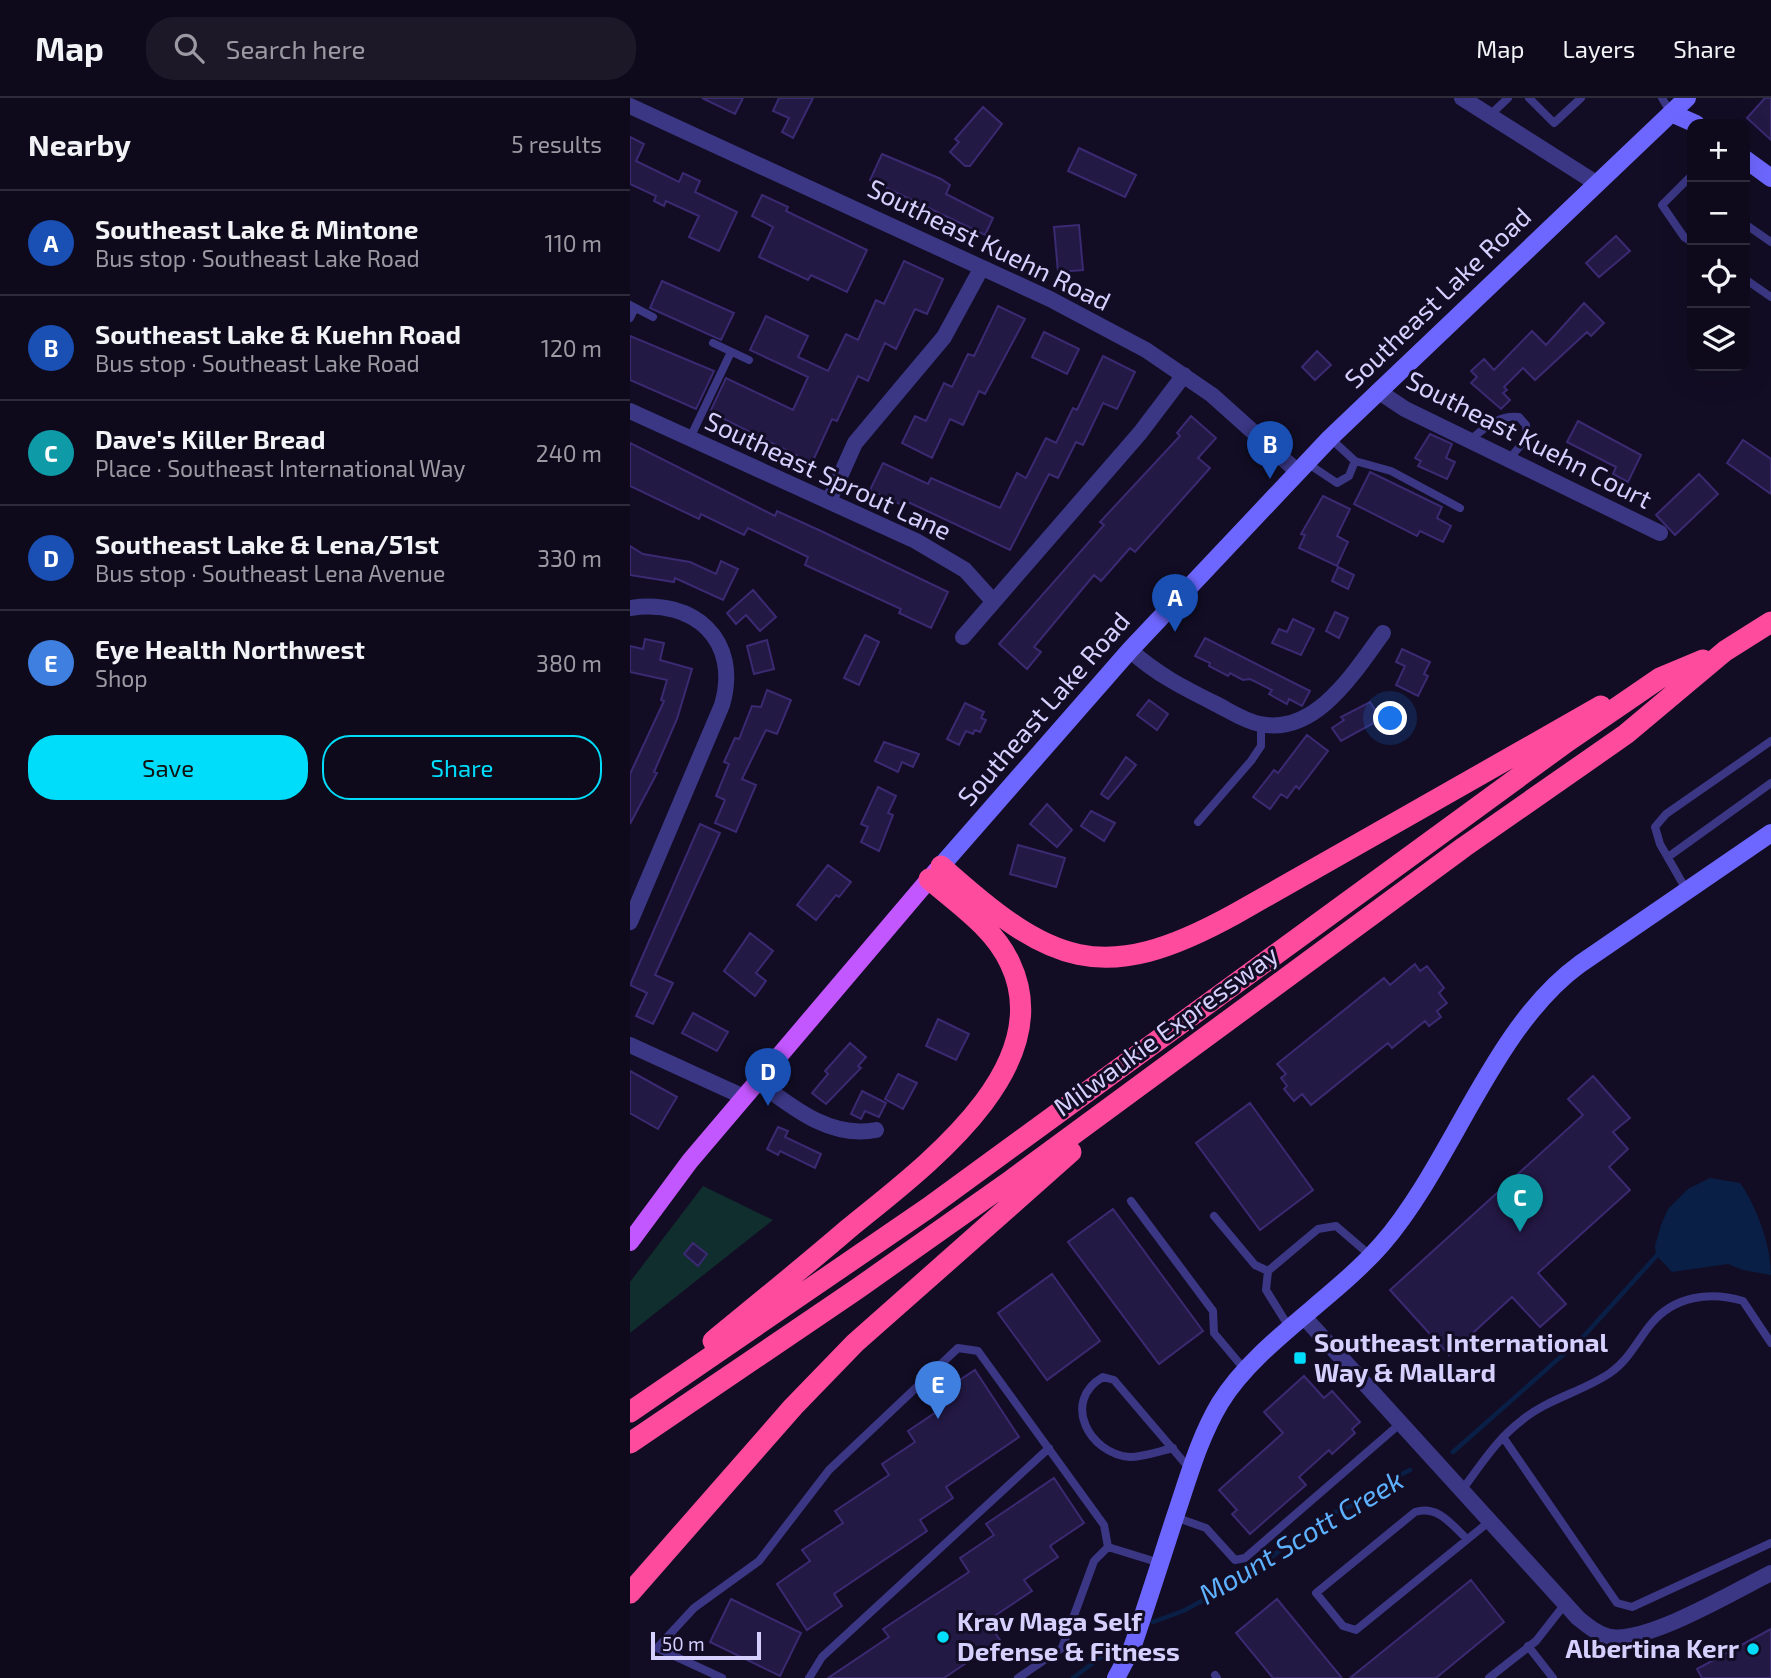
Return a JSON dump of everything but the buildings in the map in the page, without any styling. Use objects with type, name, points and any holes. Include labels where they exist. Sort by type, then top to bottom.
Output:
[{"type":"highway","name":"Milwaukie Expressway","points":[[630,1443],[857,1289],[1464,847],[1626,734],[1725,652],[1771,622]]},
{"type":"highway","name":"Milwaukie Expressway","points":[[630,1412],[928,1208],[1456,820],[1660,678],[1725,652]]},
{"type":"highway","points":[[935,873],[1003,919],[1054,948],[1102,958],[1159,951],[1235,914],[1578,716],[1660,678]]},
{"type":"highway","points":[[630,1412],[931,1160],[965,1126],[996,1083],[1017,1034],[1020,1012],[1018,988],[1011,963],[985,928],[935,873]]},
{"type":"highway","points":[[630,1593],[776,1427],[855,1343],[1172,1061]]},
{"type":"main road","name":"Southeast Lake Road","points":[[630,1242],[672,1184],[757,1081],[935,873]]},
{"type":"street","points":[[1462,98],[1596,183]]},
{"type":"street","name":"Southeast Lake Road","points":[[935,873],[1130,650],[1330,438],[1596,183],[1666,105],[1686,98]]},
{"type":"street","points":[[1666,105],[1688,119]]},
{"type":"street","name":"Southeast Kuehn Road","points":[[630,106],[1051,299],[1184,374],[1303,468]]},
{"type":"street","points":[[1750,163],[1771,178]]},
{"type":"street","points":[[829,500],[855,443],[944,337],[981,269]]},
{"type":"street","points":[[963,636],[1140,433],[1184,374]]},
{"type":"street","name":"Southeast Kuehn Court","points":[[1378,391],[1405,409],[1660,533]]},
{"type":"street","name":"Southeast Sprout Lane","points":[[630,411],[829,500],[947,557],[965,570],[993,601]]},
{"type":"street","points":[[630,608],[663,607],[684,613],[704,624],[716,638],[725,658],[727,679],[722,705],[630,922]]},
{"type":"street","points":[[1130,650],[1162,677],[1261,725],[1283,724],[1315,711],[1347,681],[1383,633]]},
{"type":"street","points":[[1116,1678],[1132,1648],[1191,1470],[1219,1406],[1245,1370],[1371,1256],[1399,1222],[1520,1027],[1542,997],[1568,972],[1771,834]]},
{"type":"street","points":[[630,880],[645,887]]},
{"type":"street","points":[[630,1045],[744,1097]]},
{"type":"street","points":[[757,1081],[799,1111],[835,1128],[856,1133],[876,1130]]},
{"type":"street","points":[[1298,1324],[1402,1422],[1565,1604],[1600,1633],[1621,1637],[1636,1636],[1771,1573]]},
{"type":"lane","points":[[1489,116],[1508,98]]},
{"type":"lane","points":[[1529,98],[1554,123],[1581,98]]},
{"type":"lane","points":[[1687,186],[1662,205],[1687,239]]},
{"type":"lane","points":[[1750,227],[1771,242]]},
{"type":"lane","points":[[1750,282],[1771,297]]},
{"type":"lane","points":[[630,318],[632,307],[653,317]]},
{"type":"lane","points":[[713,343],[749,360]]},
{"type":"lane","points":[[690,438],[731,352]]},
{"type":"lane","points":[[1470,440],[1492,422],[1507,416],[1520,417],[1526,425],[1527,438],[1509,459]]},
{"type":"lane","points":[[1330,438],[1355,461],[1391,471],[1460,508]]},
{"type":"lane","points":[[1303,468],[1337,483],[1349,475],[1355,461]]},
{"type":"lane","points":[[1198,822],[1262,746],[1261,725]]},
{"type":"lane","points":[[1687,891],[1655,827],[1666,814],[1771,741]]},
{"type":"lane","points":[[1668,857],[1771,783]]},
{"type":"lane","points":[[1131,1201],[1213,1311],[1214,1333],[1245,1370]]},
{"type":"lane","points":[[1214,1216],[1255,1265],[1268,1270]]},
{"type":"lane","points":[[1298,1324],[1266,1290],[1268,1270],[1318,1229],[1336,1226],[1371,1256]]},
{"type":"lane","points":[[1462,1490],[1503,1437],[1521,1420],[1612,1372],[1634,1350],[1661,1313],[1689,1298],[1728,1297],[1743,1301],[1771,1343]]},
{"type":"lane","points":[[722,1678],[657,1648],[694,1608],[759,1561],[829,1470],[958,1348],[978,1351],[1104,1525],[1108,1548]]},
{"type":"lane","points":[[1172,1448],[1129,1457],[1107,1448],[1087,1429],[1080,1412],[1084,1396],[1095,1382],[1103,1377],[1114,1380],[1191,1470]]},
{"type":"lane","points":[[1175,1517],[1206,1528],[1235,1560],[1245,1558],[1402,1422]]},
{"type":"lane","points":[[1503,1437],[1617,1603],[1624,1607],[1632,1607],[1771,1543]]},
{"type":"lane","points":[[809,1678],[821,1657],[1049,1448]]},
{"type":"lane","points":[[1467,1539],[1441,1514],[1425,1509],[1415,1511],[1316,1593],[1343,1626],[1356,1630],[1490,1521]]},
{"type":"lane","points":[[1108,1548],[1160,1563]]},
{"type":"lane","points":[[1018,1678],[1062,1648],[1094,1561],[1108,1548]]},
{"type":"lane","points":[[1489,1678],[1528,1646],[1565,1604]]},
{"type":"lane","points":[[1528,1646],[1553,1678]]},
{"type":"green space","points":[[703,1186],[773,1220],[630,1333],[630,1282]]},
{"type":"water","points":[[1710,1178],[1740,1183],[1766,1239],[1771,1275],[1728,1264],[1672,1272],[1656,1255],[1655,1246],[1668,1209],[1688,1189]]},
{"type":"waterway","name":"Mount Scott Creek","points":[[1453,1452],[1583,1337],[1659,1253]]},
{"type":"waterway","name":"Mount Scott Creek","points":[[1153,1622],[1183,1611],[1243,1579],[1323,1517],[1384,1493],[1392,1479],[1410,1470]]},
{"type":"waterway","name":"Mount Scott Creek","points":[[1073,1678],[1110,1650]]},
{"type":"place","name":"Southeast Lake & Kuehn Road","points":[[1270,479]]},
{"type":"place","name":"Southeast Lake & Mintone","points":[[1175,632]]},
{"type":"place","name":"Southeast Lake & Lena/51st","points":[[768,1106]]},
{"type":"place","name":"Dave's Killer Bread","points":[[1520,1232]]},
{"type":"place","name":"Southeast International Way & Mallard","points":[[1300,1358]]},
{"type":"place","name":"Eye Health Northwest","points":[[938,1419]]},
{"type":"place","name":"Krav Maga Self Defense & Fitness","points":[[943,1637]]},
{"type":"place","name":"Albertina Kerr","points":[[1753,1649]]}]
